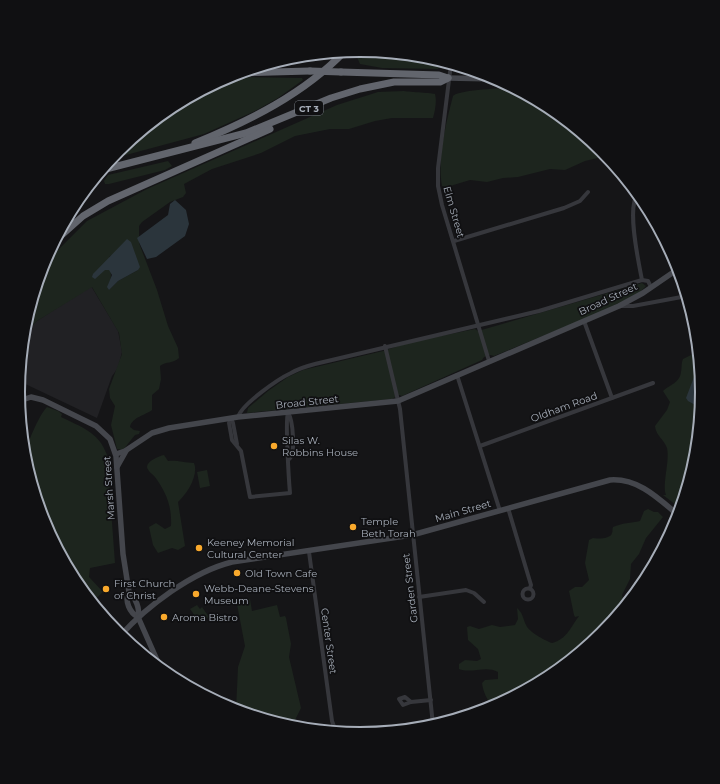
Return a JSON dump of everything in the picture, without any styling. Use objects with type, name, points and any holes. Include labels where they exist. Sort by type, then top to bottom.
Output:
[{"type":"highway","points":[[172,153],[234,127],[275,105],[319,74],[338,58]]},
{"type":"highway","name":"CT 3","points":[[260,72],[310,71],[439,75],[448,78]]},
{"type":"highway","name":"CT 3","points":[[111,168],[246,133],[296,114],[337,96],[368,86],[403,82],[440,82],[448,78]]},
{"type":"highway","points":[[67,230],[78,220],[102,204],[283,124],[296,114]]},
{"type":"street","name":"Elm Street","points":[[449,69],[437,176],[442,205],[489,361]]},
{"type":"street","name":"CT 3","points":[[448,78],[477,79]]},
{"type":"street","points":[[454,241],[564,208],[580,201],[588,192]]},
{"type":"street","points":[[635,200],[634,239],[642,280]]},
{"type":"street","points":[[651,287],[672,273]]},
{"type":"street","name":"Broad Street","points":[[116,454],[128,449],[142,438],[160,430],[238,417],[398,401],[619,306],[651,287],[648,281],[642,280],[539,311],[385,346],[315,364],[291,372],[247,405],[238,417]]},
{"type":"street","points":[[619,306],[633,306],[681,297]]},
{"type":"street","points":[[584,320],[612,398]]},
{"type":"street","name":"Garden Street","points":[[385,346],[398,401],[419,597],[432,700],[433,719]]},
{"type":"street","points":[[457,375],[500,510]]},
{"type":"street","name":"Oldham Road","points":[[480,446],[652,383]]},
{"type":"street","name":"Marsh Street","points":[[25,399],[40,399],[96,426],[109,437],[116,454],[123,554],[129,592],[133,596],[138,608],[138,617],[156,658]]},
{"type":"street","points":[[230,418],[229,423],[232,440],[237,444],[242,455],[250,497],[290,493],[287,468],[289,459],[288,413]]},
{"type":"street","points":[[117,468],[128,449]]},
{"type":"street","name":"Main Street","points":[[125,631],[138,617],[180,587],[218,566],[232,562],[309,552],[412,535],[603,482],[624,480],[637,484],[650,491],[673,511]]},
{"type":"street","points":[[508,508],[530,588]]},
{"type":"street","name":"Center Street","points":[[309,552],[333,726]]},
{"type":"street","points":[[419,597],[466,590],[474,593],[484,602]]},
{"type":"street","points":[[412,702],[432,700]]},
{"type":"shaded area","points":[[357,57],[404,60],[439,67],[438,69],[382,68],[360,64]]},
{"type":"shaded area","points":[[247,77],[302,78],[303,80],[278,98],[255,111],[204,134],[122,156],[139,140],[174,113],[232,83]]},
{"type":"shaded area","points":[[500,89],[546,113],[581,140],[599,158],[585,161],[565,170],[550,169],[518,177],[503,178],[487,182],[470,180],[447,187],[442,186],[441,152],[453,96],[463,92]]},
{"type":"shaded area","points":[[404,91],[435,94],[436,97],[433,118],[392,118],[375,121],[349,129],[330,129],[295,136],[261,153],[212,169],[184,184],[186,193],[183,197],[170,202],[142,222],[139,226],[139,243],[157,290],[168,326],[178,348],[179,358],[160,366],[161,379],[159,389],[152,395],[152,410],[133,421],[130,427],[134,430],[140,431],[139,434],[135,435],[123,450],[117,449],[111,425],[115,406],[110,398],[109,389],[122,354],[119,333],[92,287],[37,321],[31,327],[43,284],[57,251],[87,221],[147,189],[337,105],[378,92]],"holes":[[[112,255],[138,270],[118,281],[109,290],[108,285],[111,278],[109,257]]]},
{"type":"shaded area","points":[[168,161],[172,166],[165,170],[105,184],[104,181],[108,175]]},
{"type":"shaded area","points":[[175,200],[186,210],[189,224],[185,236],[156,257],[147,259],[137,238],[168,215],[170,204]]},
{"type":"shaded area","points":[[127,239],[131,242],[140,267],[138,270],[118,281],[109,290],[107,287],[112,275],[109,270],[105,270],[95,279],[92,277],[93,274]]},
{"type":"shaded area","points":[[642,283],[646,286],[640,292],[606,310],[494,356],[490,355],[484,357],[482,360],[402,396],[399,395],[392,399],[247,413],[248,408],[268,391],[288,377],[303,370],[383,351],[411,342],[475,329],[478,331]]},
{"type":"shaded area","points":[[91,286],[118,331],[122,352],[118,368],[112,376],[97,418],[25,384],[31,327],[37,321]]},
{"type":"shaded area","points":[[693,354],[695,392],[694,414],[689,457],[684,479],[675,504],[663,495],[666,495],[665,485],[668,453],[666,445],[657,432],[655,426],[667,410],[670,402],[663,391],[679,379],[683,359]]},
{"type":"shaded area","points":[[694,370],[694,405],[686,398],[694,377]]},
{"type":"shaded area","points":[[47,407],[58,411],[62,414],[61,417],[88,431],[104,447],[107,455],[115,563],[90,568],[89,577],[103,592],[96,598],[81,578],[60,540],[36,479],[29,442],[40,416]]},
{"type":"shaded area","points":[[164,455],[168,461],[194,463],[195,473],[194,479],[178,502],[185,546],[178,550],[172,548],[158,553],[153,545],[149,527],[156,523],[165,529],[171,526],[171,519],[168,500],[155,477],[147,467],[151,461]]},
{"type":"shaded area","points":[[207,470],[210,486],[200,488],[197,472]]},
{"type":"shaded area","points":[[648,509],[658,512],[663,517],[646,538],[639,554],[631,564],[630,579],[622,595],[623,599],[597,629],[564,658],[527,682],[488,701],[482,683],[485,680],[498,679],[498,672],[489,669],[468,671],[459,669],[459,664],[465,660],[477,661],[481,659],[478,649],[468,640],[467,627],[470,626],[479,629],[492,625],[500,627],[515,625],[518,619],[517,608],[522,614],[528,628],[533,633],[552,643],[561,639],[565,636],[579,616],[575,617],[574,615],[569,591],[575,587],[582,587],[589,580],[585,563],[589,540],[611,535],[613,527],[640,521],[644,511]]},
{"type":"shaded area","points":[[247,598],[250,599],[252,611],[277,605],[280,617],[285,616],[286,618],[291,644],[289,657],[301,708],[295,720],[296,721],[273,716],[236,703],[238,667],[245,646],[237,604],[238,601]]},
{"type":"shaded area","points":[[197,605],[200,609],[202,607],[209,617],[200,623],[190,609]]},
{"type":"place","name":"Silas W. Robbins House","points":[[274,446]]},
{"type":"place","name":"Temple Beth Torah","points":[[353,527]]},
{"type":"place","name":"Keeney Memorial Cultural Center","points":[[199,548]]},
{"type":"place","name":"Old Town Cafe","points":[[237,573]]},
{"type":"place","name":"First Church of Christ","points":[[106,589]]},
{"type":"place","name":"Webb-Deane-Stevens Museum","points":[[196,594]]},
{"type":"place","name":"Aroma Bistro","points":[[164,617]]}]
